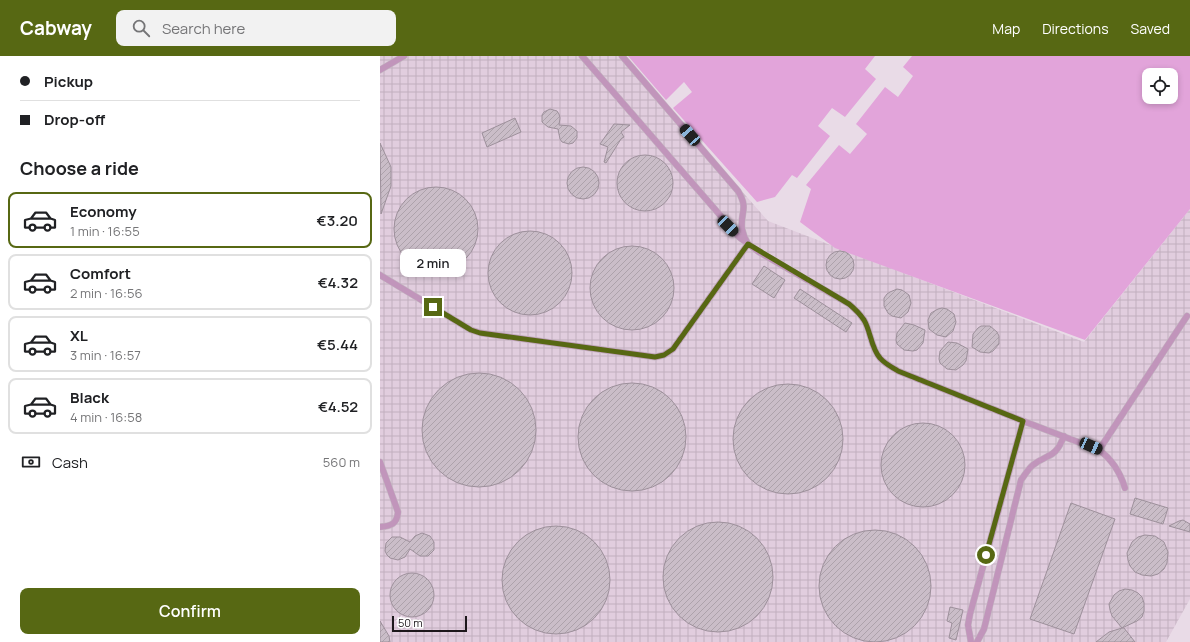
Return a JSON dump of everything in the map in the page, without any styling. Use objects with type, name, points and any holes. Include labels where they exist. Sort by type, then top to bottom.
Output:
[{"type":"lane","points":[[380,70],[404,56]]},
{"type":"lane","points":[[582,56],[728,226],[748,244],[849,304],[858,312],[865,321],[879,358],[887,365],[898,371],[1099,450],[1113,462],[1119,471],[1125,488]]},
{"type":"lane","points":[[622,56],[738,191],[743,199],[744,207],[742,228],[748,244]]},
{"type":"lane","points":[[380,275],[471,330],[480,333],[655,357],[664,355],[673,349],[748,244]]},
{"type":"lane","points":[[1099,450],[1187,316]]},
{"type":"lane","points":[[971,642],[968,625],[970,614],[1023,421]]},
{"type":"lane","points":[[977,642],[984,629],[1021,480],[1027,471],[1034,465],[1052,455],[1058,449],[1064,436]]},
{"type":"lane","points":[[380,462],[398,512],[398,519],[394,523],[380,528]]},
{"type":"shaded area","points":[[380,56],[624,56],[768,221],[1084,342],[1190,209],[1190,599],[1166,642],[380,642]]},
{"type":"shaded area","points":[[628,56],[875,56],[865,69],[876,79],[845,117],[832,108],[818,126],[830,136],[797,178],[792,175],[775,197],[757,202],[673,108],[692,92],[684,82],[666,100]]},
{"type":"shaded area","points":[[912,56],[1190,56],[1190,209],[1085,340],[835,248],[800,222],[811,189],[806,185],[839,145],[850,154],[867,134],[856,124],[885,87],[898,97],[913,76],[903,67]]},
{"type":"building","points":[[550,109],[557,111],[559,114],[559,125],[571,126],[577,131],[577,138],[573,143],[569,144],[562,142],[558,129],[548,127],[542,122],[542,115]]},
{"type":"building","points":[[515,118],[521,132],[487,147],[482,133]]},
{"type":"building","points":[[614,124],[630,125],[621,132],[624,137],[621,139],[606,163],[604,162],[608,147],[600,144]]},
{"type":"building","points":[[380,143],[391,167],[391,186],[381,214]]},
{"type":"building","points":[[645,155],[656,158],[665,163],[670,172],[673,183],[670,194],[665,203],[656,208],[645,211],[634,208],[625,203],[620,194],[617,183],[620,172],[625,163],[634,158]]},
{"type":"building","points":[[580,167],[586,167],[596,174],[599,183],[598,189],[592,196],[586,199],[580,199],[570,192],[567,186],[567,180],[574,170]]},
{"type":"building","points":[[436,187],[452,190],[466,199],[475,213],[478,229],[475,245],[466,259],[452,268],[436,271],[420,268],[406,259],[397,245],[394,229],[397,213],[406,199],[420,190]]},
{"type":"building","points":[[530,231],[546,234],[560,243],[569,257],[572,273],[569,289],[560,303],[546,312],[530,315],[514,312],[500,303],[491,289],[488,273],[491,257],[500,243],[514,234]]},
{"type":"building","points":[[632,246],[640,247],[655,253],[667,265],[673,280],[673,296],[667,311],[655,323],[640,329],[632,330],[624,329],[609,323],[597,311],[591,296],[590,288],[591,280],[597,265],[609,253],[624,247]]},
{"type":"building","points":[[840,251],[850,255],[854,265],[850,275],[840,279],[830,275],[826,265],[830,255]]},
{"type":"building","points":[[764,266],[785,280],[774,298],[752,284]]},
{"type":"building","points":[[800,289],[852,323],[846,332],[794,298]]},
{"type":"building","points":[[897,289],[902,290],[909,295],[911,303],[908,312],[901,318],[892,316],[888,313],[884,306],[884,298],[887,294]]},
{"type":"building","points":[[942,308],[947,309],[954,314],[956,322],[953,331],[946,337],[937,335],[929,329],[928,320],[931,313]]},
{"type":"building","points":[[905,323],[925,330],[923,343],[917,350],[904,350],[897,344],[897,333]]},
{"type":"building","points":[[981,326],[990,326],[999,336],[999,344],[989,353],[980,352],[972,347],[973,334]]},
{"type":"building","points":[[948,342],[957,343],[968,349],[966,361],[956,370],[947,369],[940,363],[940,351]]},
{"type":"building","points":[[479,373],[490,374],[501,378],[511,383],[519,390],[526,398],[531,408],[535,419],[535,441],[531,452],[526,462],[519,470],[511,477],[501,482],[490,486],[479,487],[468,486],[457,482],[447,477],[439,470],[432,462],[427,452],[423,441],[422,430],[423,419],[427,408],[432,398],[439,390],[447,383],[457,378],[468,374]]},
{"type":"building","points":[[632,383],[653,387],[671,398],[682,416],[686,437],[682,458],[671,476],[653,487],[632,491],[611,487],[593,476],[582,458],[578,437],[582,416],[593,398],[611,387]]},
{"type":"building","points":[[788,384],[809,388],[827,400],[839,418],[843,439],[839,460],[827,478],[809,490],[788,494],[767,490],[749,478],[737,460],[733,439],[737,418],[749,400],[767,388]]},
{"type":"building","points":[[923,423],[939,426],[953,435],[962,449],[965,465],[962,481],[953,495],[939,504],[923,507],[907,504],[893,495],[884,481],[881,465],[884,449],[893,435],[907,426]]},
{"type":"building","points":[[1135,498],[1168,508],[1163,524],[1130,514]]},
{"type":"building","points":[[1071,503],[1115,519],[1074,634],[1030,619]]},
{"type":"building","points":[[1183,520],[1190,524],[1190,532],[1169,526],[1179,521]]},
{"type":"building","points":[[718,522],[739,526],[757,538],[769,556],[773,577],[769,598],[757,616],[739,628],[718,632],[697,628],[679,616],[667,598],[663,577],[667,556],[679,538],[697,526]]},
{"type":"building","points":[[556,526],[577,530],[595,541],[606,559],[610,580],[606,601],[595,619],[577,630],[556,634],[535,630],[517,619],[506,601],[502,580],[506,559],[517,541],[535,530]]},
{"type":"building","points":[[875,530],[896,534],[915,546],[927,565],[931,586],[927,607],[915,626],[896,638],[875,642],[854,638],[835,626],[823,607],[819,586],[823,565],[835,546],[854,534]]},
{"type":"building","points":[[422,533],[430,536],[434,542],[434,550],[428,556],[420,556],[410,549],[405,557],[398,560],[390,558],[387,555],[385,551],[386,543],[392,537],[400,537],[410,542],[415,536]]},
{"type":"building","points":[[1145,535],[1155,536],[1164,542],[1168,552],[1167,563],[1164,569],[1158,574],[1151,576],[1142,575],[1135,572],[1130,566],[1128,560],[1127,553],[1132,542],[1138,537]]},
{"type":"building","points":[[412,573],[424,577],[430,583],[434,595],[430,607],[424,613],[412,617],[400,613],[394,607],[390,595],[394,583],[400,577]]},
{"type":"building","points":[[1125,589],[1132,590],[1142,597],[1144,611],[1142,617],[1137,621],[1122,628],[1112,616],[1109,604],[1114,595],[1119,591]]},
{"type":"building","points":[[950,607],[963,610],[956,640],[949,638],[952,623],[947,621]]},
{"type":"building","points":[[380,621],[389,636],[390,642],[380,642]]},
{"type":"building","points":[[1124,628],[1135,642],[1096,642],[1109,632]]},
{"type":"route","points":[[433,307],[471,330],[480,333],[655,357],[664,355],[673,349],[748,244],[759,252],[849,304],[865,321],[879,358],[887,365],[898,371],[1023,421],[986,555]]}]
